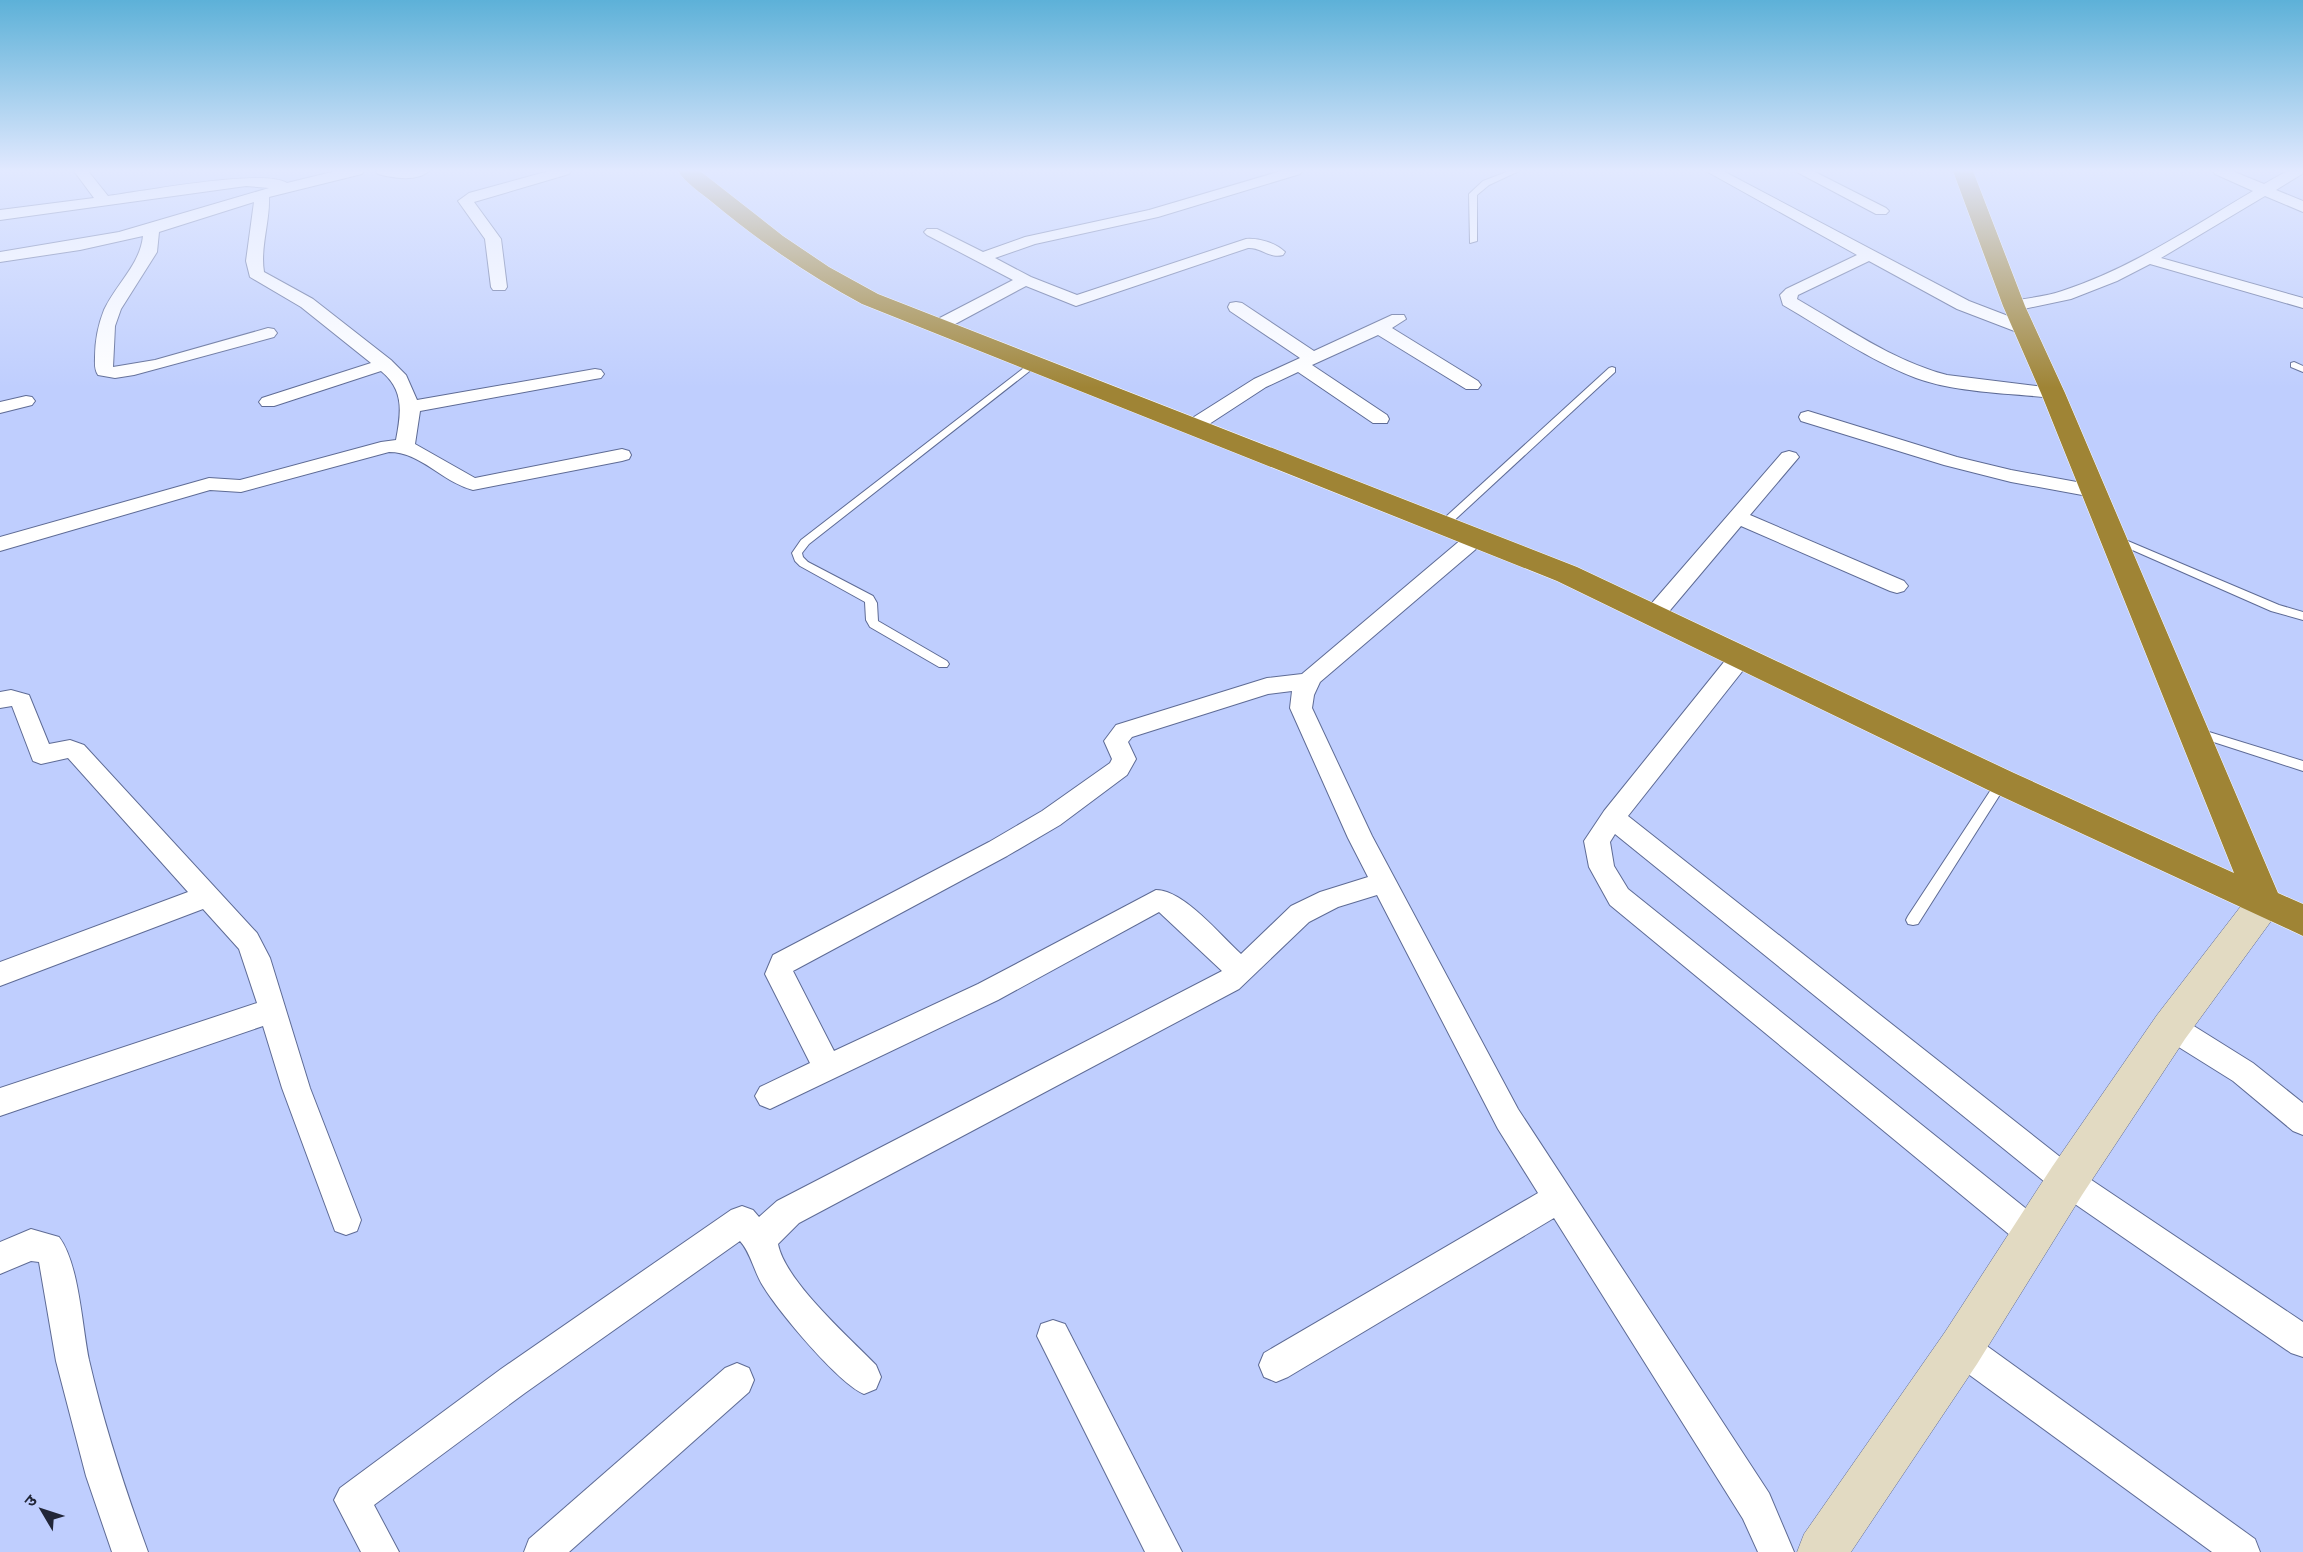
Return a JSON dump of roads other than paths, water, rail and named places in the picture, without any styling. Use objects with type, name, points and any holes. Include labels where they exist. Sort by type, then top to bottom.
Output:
[{"type":"highway","points":[[781,243],[835,281],[870,299],[1567,574],[2002,782],[2303,921]]},
{"type":"highway","points":[[1991,243],[2019,317],[2053,393],[2264,903]]},
{"type":"street","points":[[0,257],[90,243]]},
{"type":"street","points":[[150,243],[149,252],[114,309],[107,326],[104,372],[112,374],[137,369],[268,333]]},
{"type":"street","points":[[257,243],[254,261],[256,274],[307,303],[385,364],[400,379],[411,407],[405,446]]},
{"type":"street","points":[[494,243],[499,287]]},
{"type":"street","points":[[954,243],[1024,280],[1079,301],[1251,243]]},
{"type":"street","points":[[982,258],[1022,243]]},
{"type":"street","points":[[1256,243],[1277,252]]},
{"type":"street","points":[[1850,243],[1963,305],[2019,317],[2112,278],[2175,243]]},
{"type":"street","points":[[1870,254],[1792,292],[1788,295],[1788,301],[1882,355],[1923,374],[1946,380],[2053,393]]},
{"type":"street","points":[[2148,260],[2303,303]]},
{"type":"street","points":[[938,326],[1024,280]]},
{"type":"street","points":[[1236,307],[1380,419]]},
{"type":"street","points":[[1193,426],[1241,393],[1398,319]]},
{"type":"street","points":[[1379,328],[1472,385]]},
{"type":"street","points":[[268,402],[385,364]]},
{"type":"street","points":[[411,407],[596,374]]},
{"type":"street","points":[[0,408],[26,401]]},
{"type":"street","points":[[1808,417],[1951,461],[2012,476],[2093,491]]},
{"type":"street","points":[[0,544],[209,484],[241,486],[397,445],[405,446],[472,484],[622,455]]},
{"type":"street","points":[[1653,616],[1789,457]]},
{"type":"street","points":[[1737,517],[1897,586]]},
{"type":"street","points":[[1476,538],[1328,662],[1309,681],[1301,698],[1301,708],[1306,723],[1383,883],[1503,1109],[1756,1506],[1776,1552]]},
{"type":"street","points":[[1740,658],[1613,818],[1598,841],[1602,867],[1619,897],[2033,1234]]},
{"type":"street","points":[[828,1068],[779,974],[783,963],[1051,818],[1119,769],[1124,759],[1116,741],[1124,731],[1267,686],[1309,681]]},
{"type":"street","points":[[0,700],[11,698],[21,701],[40,755],[70,748],[76,751],[248,941],[257,958],[274,1010],[296,1088],[346,1220]]},
{"type":"street","points":[[1613,818],[2067,1181],[2303,1341]]},
{"type":"street","points":[[864,1377],[789,1295],[769,1269],[763,1256],[762,1242],[767,1231],[788,1212],[1229,981],[1301,914],[1327,902],[1383,883]]},
{"type":"street","points":[[0,974],[208,896]]},
{"type":"street","points":[[770,1096],[988,992],[1156,901],[1161,901],[1174,908],[1241,972]]},
{"type":"street","points":[[1822,1552],[1961,1348],[2067,1181],[2171,1028],[2264,903]]},
{"type":"street","points":[[0,1102],[274,1010]]},
{"type":"street","points":[[2171,1028],[2243,1072],[2303,1121]]},
{"type":"street","points":[[1276,1365],[1558,1198]]},
{"type":"street","points":[[381,1552],[352,1500],[513,1381],[742,1221],[762,1242]]},
{"type":"street","points":[[0,1258],[31,1245],[48,1248],[54,1256],[73,1361],[103,1476],[130,1552]]},
{"type":"street","points":[[1053,1336],[1164,1552]]},
{"type":"street","points":[[1961,1348],[2242,1552]]},
{"type":"street","points":[[542,1552],[737,1380]]},
{"type":"lane","points":[[943,664],[874,624],[871,620],[872,603],[868,599],[804,564],[797,559],[796,553],[805,542],[1033,364]]},
{"type":"lane","points":[[1443,525],[1612,370]]},
{"type":"lane","points":[[2112,537],[2275,608],[2303,616]]},
{"type":"lane","points":[[2192,730],[2303,766]]},
{"type":"lane","points":[[1912,920],[2002,782]]}]
